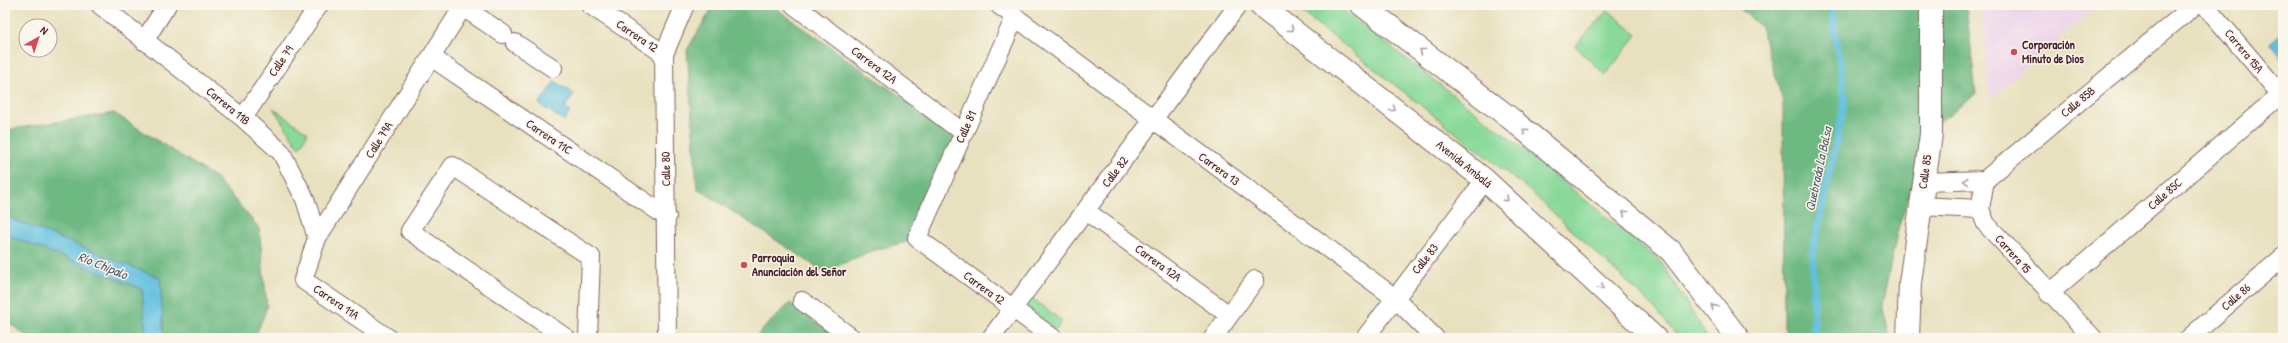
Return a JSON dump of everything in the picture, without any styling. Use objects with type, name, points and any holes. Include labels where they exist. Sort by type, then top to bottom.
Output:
[{"type":"main road","name":"Avenida Ambalá","points":[[1260,5],[1485,180],[1655,338]]},
{"type":"main road","points":[[1362,5],[1510,118],[1671,251],[1738,338]]},
{"type":"main road","name":"Calle 85","points":[[1908,338],[1910,282],[1932,120],[1932,5]]},
{"type":"street","name":"Carrera 11B","points":[[100,5],[243,118],[281,152],[305,199],[317,238]]},
{"type":"street","points":[[144,41],[167,5]]},
{"type":"street","name":"Calle 79","points":[[243,118],[319,5]]},
{"type":"street","name":"Carrera 12","points":[[590,5],[664,54]]},
{"type":"street","name":"Calle 80","points":[[667,338],[667,217],[664,54],[685,5]]},
{"type":"street","name":"Carrera 12A","points":[[794,5],[953,125]]},
{"type":"street","name":"Carrera 13","points":[[999,5],[1395,298],[1435,338]]},
{"type":"street","name":"Calle 82","points":[[991,338],[1238,5]]},
{"type":"street","name":"Calle 85B","points":[[1985,180],[2195,5]]},
{"type":"street","name":"Carrera 15A","points":[[2205,5],[2282,96]]},
{"type":"street","points":[[463,6],[553,68]]},
{"type":"street","name":"Calle 79A","points":[[303,280],[317,238],[463,6]]},
{"type":"street","name":"Calle 81","points":[[916,238],[1015,17]]},
{"type":"street","name":"Carrera 11C","points":[[431,57],[667,217]]},
{"type":"street","name":"Calle 85C","points":[[2049,294],[2282,96]]},
{"type":"street","points":[[566,338],[410,231],[453,166],[591,257],[588,338]]},
{"type":"street","name":"Calle 83","points":[[1365,338],[1485,180]]},
{"type":"street","points":[[1920,206],[1980,209],[1985,180],[1923,182]]},
{"type":"street","name":"Carrera 15","points":[[1980,209],[1986,224],[2049,294],[2093,338]]},
{"type":"street","name":"Carrera 12A","points":[[1086,211],[1230,315]]},
{"type":"street","name":"Carrera 12","points":[[916,238],[1052,338]]},
{"type":"street","name":"Calle 86","points":[[2188,338],[2283,257]]},
{"type":"street","name":"Carrera 11A","points":[[303,280],[388,338]]},
{"type":"street","points":[[1213,338],[1255,280]]},
{"type":"street","points":[[802,301],[852,338]]},
{"type":"shaded area","name":"Corporación Minuto de Dios","points":[[1981,5],[2098,5],[1989,100]]},
{"type":"green space","points":[[714,5],[771,5],[962,140],[910,241],[871,251],[824,272],[697,188],[687,50]]},
{"type":"green space","points":[[1293,5],[1336,5],[1507,136],[1661,262],[1708,338],[1679,338],[1652,305],[1530,191]]},
{"type":"green space","points":[[1736,5],[1966,5],[1976,94],[1930,129],[1898,229],[1882,305],[1890,338],[1790,338],[1784,328],[1783,102],[1761,27]]},
{"type":"green space","points":[[1608,10],[1637,35],[1605,75],[1575,46]]},
{"type":"green space","points":[[273,108],[308,133],[299,148]]},
{"type":"green space","points":[[114,113],[216,178],[259,228],[267,307],[255,338],[29,338],[5,320],[5,130]]},
{"type":"green space","points":[[1028,295],[1062,321],[1056,330],[1020,306]]},
{"type":"green space","points":[[790,303],[837,338],[754,338]]},
{"type":"water","points":[[2283,33],[2283,60],[2270,44]]},
{"type":"water","points":[[555,81],[574,94],[565,107],[570,111],[564,121],[539,104]]},
{"type":"water","name":"Río Chipalo","points":[[5,216],[160,278],[164,338],[146,338],[142,289],[5,234]]},
{"type":"waterway","name":"Quebrada La Balsa","points":[[1814,338],[1813,250],[1845,101],[1831,5]]},
{"type":"place","name":"Corporación Minuto de Dios","points":[[2014,52]]},
{"type":"place","name":"Parroquia Anunciación del Señor","points":[[744,265]]}]
